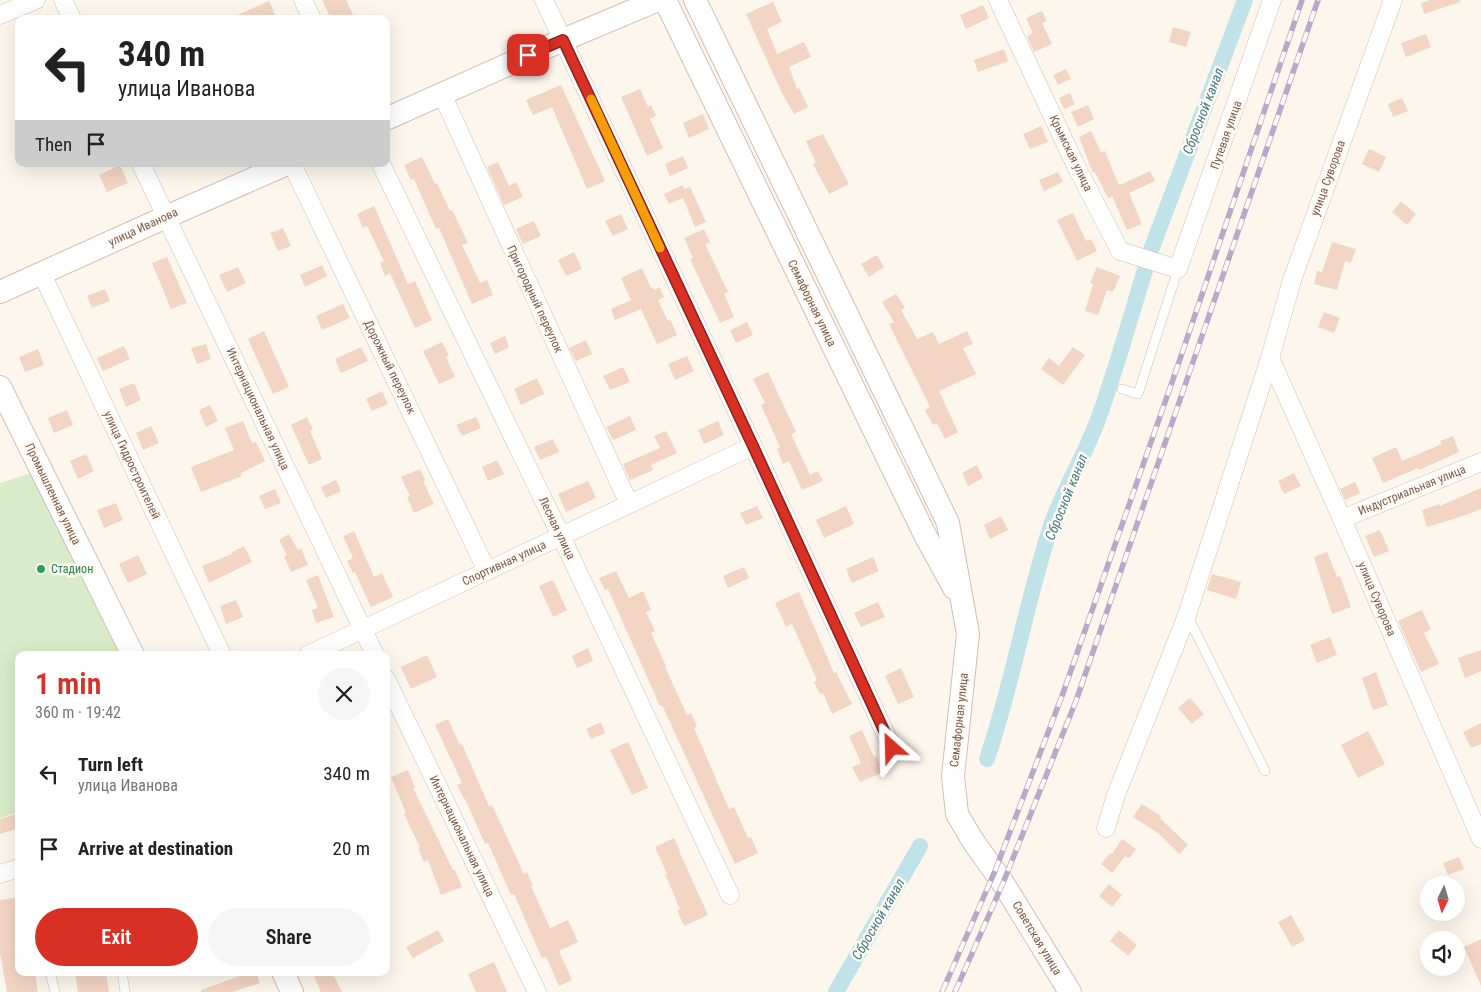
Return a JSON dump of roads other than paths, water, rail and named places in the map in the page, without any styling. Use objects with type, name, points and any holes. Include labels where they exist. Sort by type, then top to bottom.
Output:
[{"type":"street","points":[[0,15],[36,0]]},
{"type":"street","points":[[63,0],[70,15]]},
{"type":"street","points":[[302,0],[310,15]]},
{"type":"street","points":[[544,0],[892,748]]},
{"type":"street","points":[[390,117],[658,0]]},
{"type":"street","name":"Семафорная улица","points":[[665,0],[924,535],[963,604]]},
{"type":"street","name":"Семафорная улица","points":[[695,0],[948,523],[968,634],[953,776],[957,814],[973,841],[1003,883]]},
{"type":"street","name":"Крымская улица","points":[[998,0],[1076,166],[1120,250],[1178,269]]},
{"type":"street","name":"Путевая улица","points":[[1178,269],[1272,0]]},
{"type":"street","name":"улица Суворова","points":[[1106,828],[1116,795],[1187,614],[1270,358],[1292,280],[1393,0]]},
{"type":"street","name":"Пригородный переулок","points":[[442,94],[629,504]]},
{"type":"street","name":"Интернациональная улица","points":[[142,167],[373,651]]},
{"type":"street","name":"улица Иванова","points":[[0,292],[280,167]]},
{"type":"street","name":"Дорожный переулок","points":[[293,167],[487,571]]},
{"type":"street","name":"Лесная улица","points":[[382,167],[561,536],[730,895]]},
{"type":"street","name":"улица Гидростроителей","points":[[42,274],[220,651]]},
{"type":"street","name":"улица Суворова","points":[[1270,358],[1342,518],[1481,840]]},
{"type":"street","name":"Промышленная улица","points":[[0,387],[131,651]]},
{"type":"street","name":"Спортивная улица","points":[[317,651],[753,446]]},
{"type":"street","name":"Индустриальная улица","points":[[1342,518],[1481,462]]},
{"type":"street","points":[[924,535],[940,543],[945,538],[948,523]]},
{"type":"street","name":"Интернациональная улица","points":[[390,687],[537,992]]},
{"type":"street","points":[[0,874],[15,869]]},
{"type":"street","name":"Советская улица","points":[[1003,883],[1070,992]]},
{"type":"street","points":[[285,976],[292,992]]},
{"type":"lane","points":[[1122,389],[1138,394],[1178,269]]},
{"type":"lane","points":[[1187,614],[1265,771]]},
{"type":"lane","points":[[51,976],[55,992]]},
{"type":"lane","points":[[123,976],[125,992]]},
{"type":"waterway","name":"Сбросной канал","points":[[1151,250],[1245,0]]},
{"type":"waterway","name":"Сбросной канал","points":[[987,759],[1051,526],[1061,499],[1086,448],[1104,403],[1146,267]]},
{"type":"waterway","name":"Сбросной канал","points":[[836,992],[920,846]]},
{"type":"railway","points":[[942,992],[995,871],[1062,696],[1177,368],[1302,0]]},
{"type":"railway","points":[[955,992],[1003,883],[1076,701],[1318,0]]},
{"type":"place","name":"Стадион","points":[[41,569]]}]
